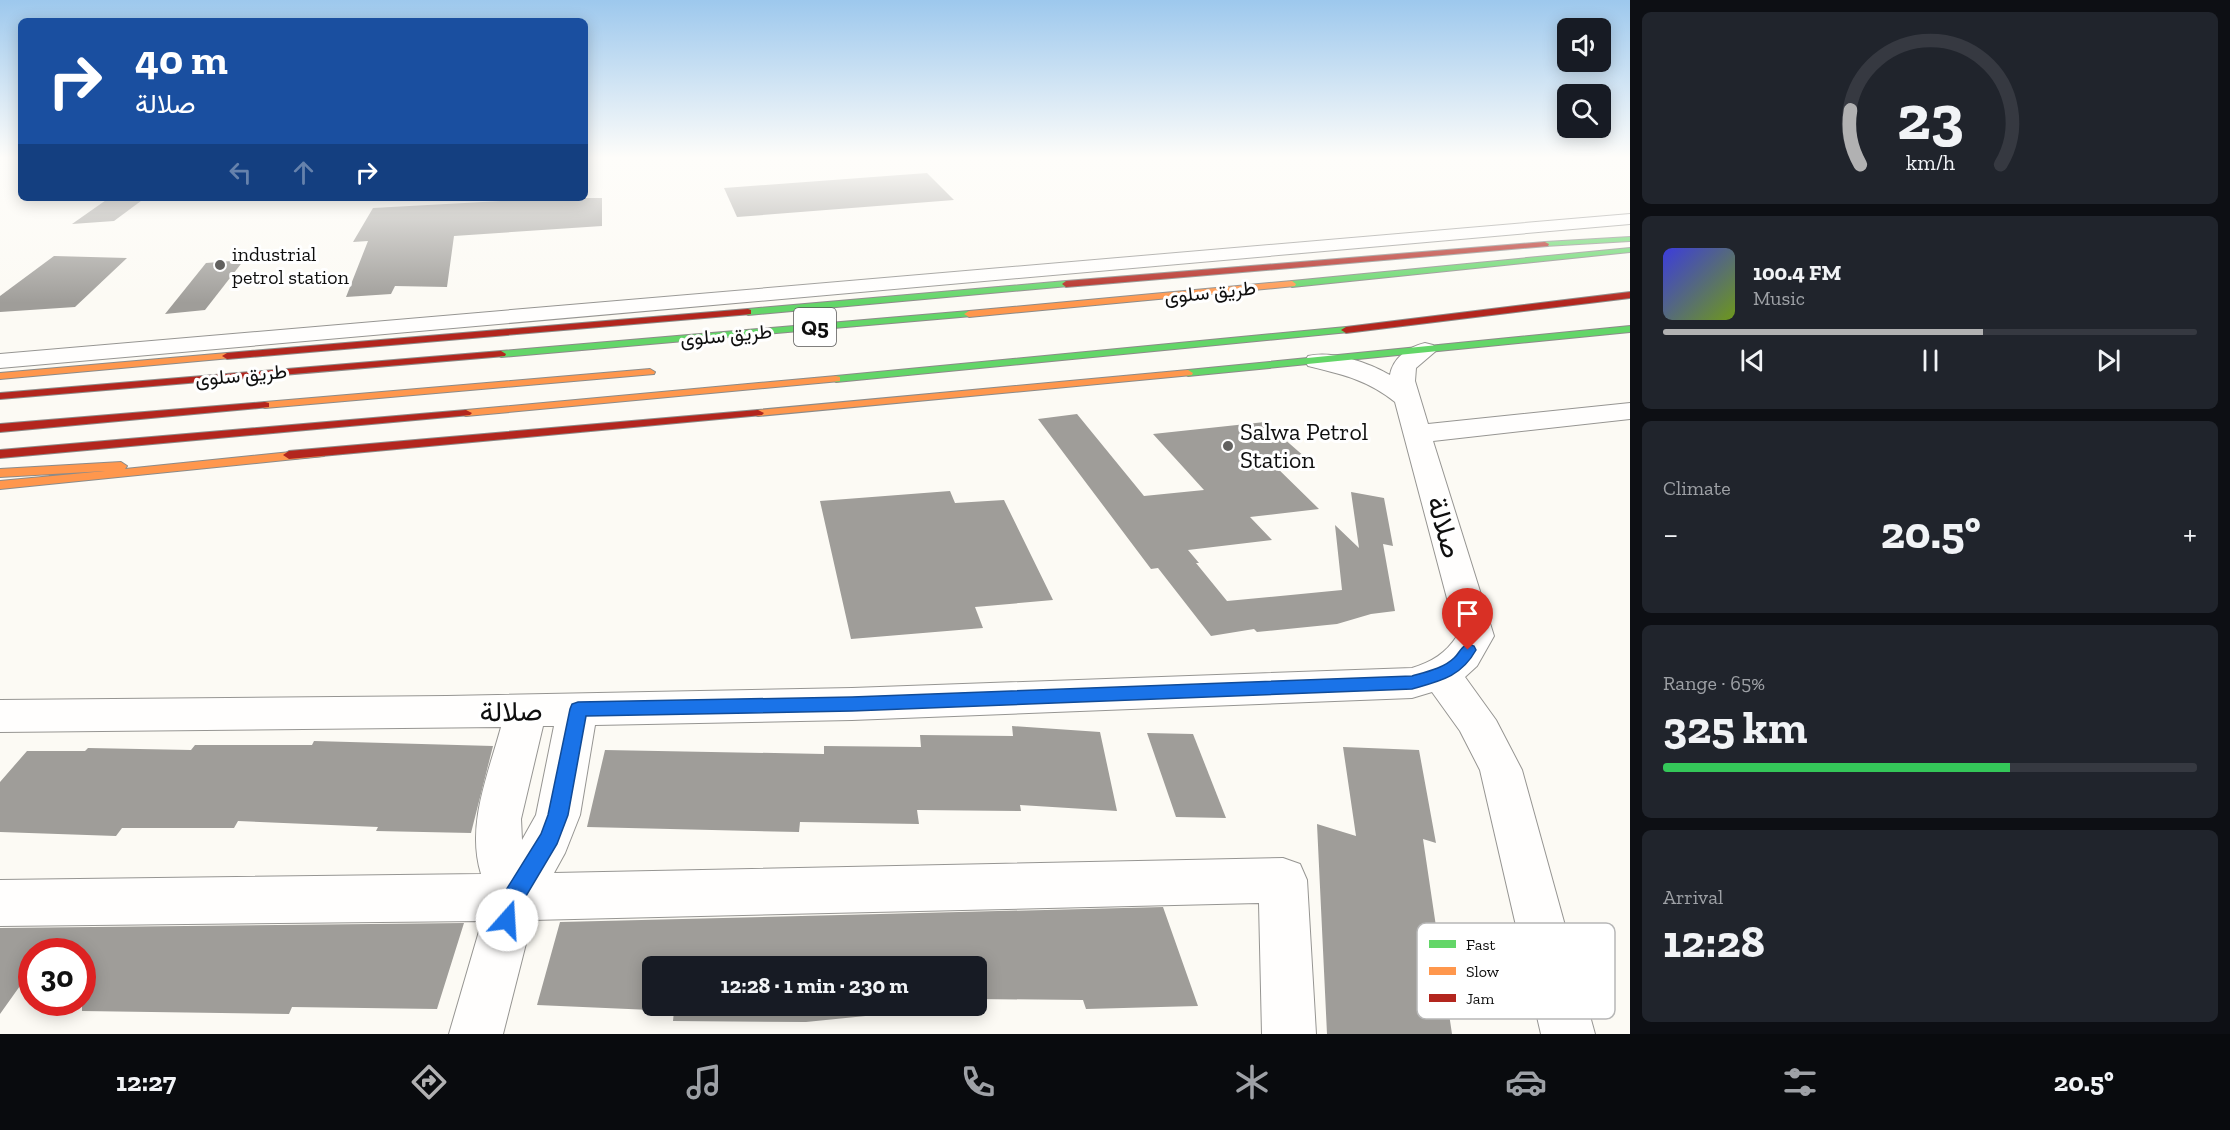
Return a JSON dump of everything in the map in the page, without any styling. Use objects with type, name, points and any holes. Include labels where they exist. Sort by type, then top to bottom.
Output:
[{"type":"main road","name":"طريق سلوى","points":[[0,376],[1498,247],[1630,239]]},
{"type":"main road","name":"طريق سلوى","points":[[0,396],[1114,302],[1630,250]]},
{"type":"main road","points":[[1428,306],[1630,288]]},
{"type":"main road","points":[[0,454],[975,366],[1299,334],[1561,305],[1630,295]]},
{"type":"main road","points":[[0,485],[320,453],[1317,361],[1630,329]]},
{"type":"main road","points":[[117,366],[174,346]]},
{"type":"main road","name":"طريق سلوى","points":[[0,428],[666,371]]},
{"type":"main road","points":[[0,473],[320,453]]},
{"type":"street","name":"طريق سلوى","points":[[0,361],[1630,219]]},
{"type":"street","name":"صلالة","points":[[0,716],[526,711],[852,704],[1412,683],[1439,674],[1460,663],[1476,636],[1402,381],[1404,364],[1425,350]]},
{"type":"street","points":[[1317,361],[1359,369],[1378,377],[1412,416],[1630,411]]},
{"type":"street","points":[[1439,674],[1476,720],[1501,770],[1540,923]]},
{"type":"street","points":[[476,1034],[513,897],[549,838],[558,815],[578,709]]},
{"type":"street","points":[[513,897],[500,859],[497,836],[498,819],[526,711]]},
{"type":"street","points":[[0,903],[513,897],[1283,880],[1289,1034]]},
{"type":"street","points":[[1564,1019],[1568,1034]]},
{"type":"building","points":[[97,206],[134,206],[114,221],[72,224]]},
{"type":"building","points":[[602,206],[602,226],[454,236],[447,287],[395,286],[391,294],[346,297],[368,241],[353,242],[373,208]]},
{"type":"building","points":[[732,206],[874,206],[737,217]]},
{"type":"building","points":[[54,256],[127,258],[75,307],[0,312],[0,296]]},
{"type":"building","points":[[244,260],[205,310],[165,314],[206,263]]},
{"type":"building","points":[[1077,414],[1144,496],[1204,490],[1153,434],[1265,422],[1306,458],[1271,462],[1319,509],[1250,517],[1272,540],[1188,550],[1199,563],[1196,563],[1227,601],[1342,590],[1335,525],[1359,548],[1351,492],[1384,498],[1393,546],[1383,544],[1395,611],[1371,614],[1337,624],[1257,632],[1254,629],[1211,636],[1158,568],[1151,569],[1038,419]]},
{"type":"building","points":[[950,491],[955,503],[1004,500],[1053,600],[975,607],[983,628],[851,639],[820,501]]},
{"type":"building","points":[[1012,726],[1100,732],[1117,811],[1020,805],[1021,811],[917,810],[919,824],[800,822],[799,832],[587,827],[605,750],[824,754],[824,746],[921,747],[920,735],[1013,736]]},
{"type":"building","points":[[1147,733],[1193,734],[1226,818],[1176,817]]},
{"type":"building","points":[[314,741],[493,746],[471,833],[376,831],[378,827],[238,821],[234,828],[122,828],[116,836],[0,832],[0,782],[27,751],[85,751],[88,748],[191,750],[195,745],[312,745]]},
{"type":"building","points":[[1343,747],[1419,750],[1436,843],[1423,839],[1435,923],[1417,923],[1417,1019],[1450,1019],[1452,1034],[1327,1034],[1317,824],[1356,836]]},
{"type":"building","points":[[1163,907],[1198,1006],[1086,1009],[1083,1000],[987,999],[987,956],[642,956],[642,1010],[537,1005],[560,922]]},
{"type":"building","points":[[464,923],[437,1009],[292,1007],[289,1014],[96,1011],[96,938],[18,938],[18,989],[0,1014],[0,928]]},
{"type":"building","points":[[674,1016],[866,1016],[806,1022],[673,1021]]},
{"type":"traffic: fast","points":[[1545,244],[1630,239]]},
{"type":"traffic: fast","points":[[1292,284],[1630,250]]},
{"type":"traffic: fast","points":[[748,312],[1066,284]]},
{"type":"traffic: fast","points":[[501,354],[969,314]]},
{"type":"traffic: fast","points":[[1188,373],[1630,329]]},
{"type":"traffic: fast","points":[[836,379],[1346,330]]},
{"type":"traffic: slow","points":[[969,314],[1292,284]]},
{"type":"traffic: slow","points":[[0,376],[227,356]]},
{"type":"traffic: slow","points":[[265,405],[650,372]]},
{"type":"traffic: slow","points":[[758,413],[1188,373]]},
{"type":"traffic: slow","points":[[466,413],[836,379]]},
{"type":"traffic: slow","points":[[0,485],[320,453]]},
{"type":"traffic: slow","points":[[0,473],[121,466]]},
{"type":"traffic: jam","points":[[1066,284],[1545,244]]},
{"type":"traffic: jam","points":[[1346,330],[1630,295]]},
{"type":"traffic: jam","points":[[227,356],[748,312]]},
{"type":"traffic: jam","points":[[0,396],[501,354]]},
{"type":"traffic: jam","points":[[0,428],[265,405]]},
{"type":"traffic: jam","points":[[0,454],[466,413]]},
{"type":"traffic: jam","points":[[289,455],[758,413]]},
{"type":"place","name":"industrial petrol station","points":[[220,265]]},
{"type":"place","name":"Salwa Petrol Station","points":[[1228,446]]},
{"type":"route","points":[[507,920],[513,897],[535,864],[558,815],[578,709],[852,704],[1412,683],[1439,674],[1460,663],[1468,650]]}]
